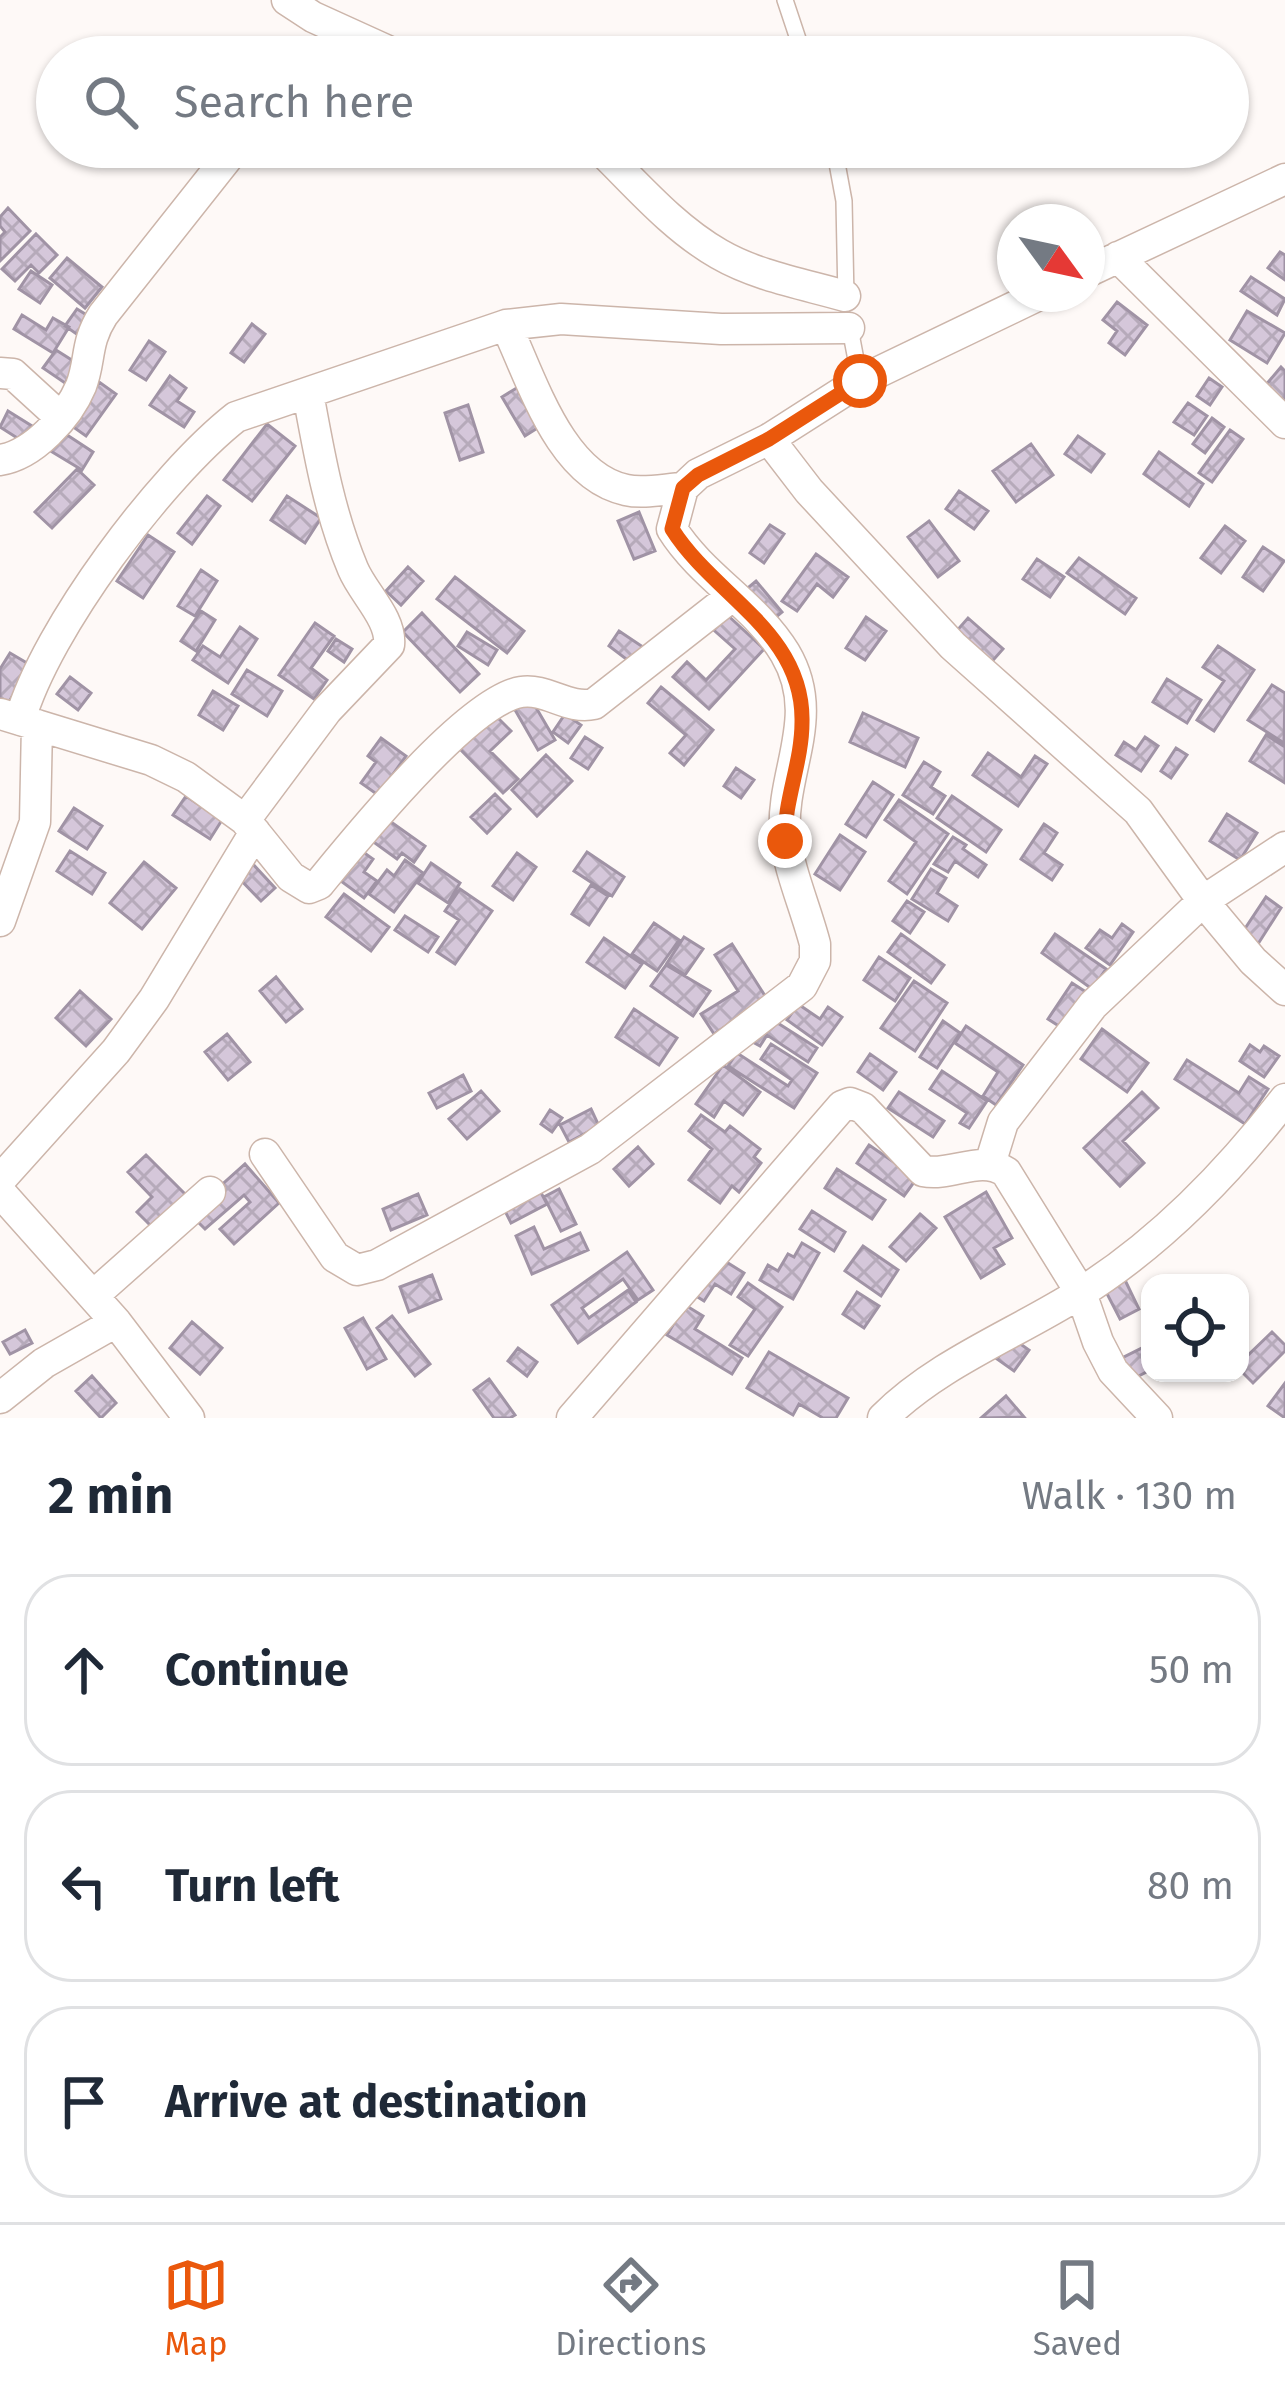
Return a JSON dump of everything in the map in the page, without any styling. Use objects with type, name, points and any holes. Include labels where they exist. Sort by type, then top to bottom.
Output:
[{"type":"street","points":[[287,0],[355,36]]},
{"type":"street","points":[[0,460],[28,451],[60,417],[82,383],[90,336],[103,315],[219,168]]},
{"type":"street","points":[[620,168],[690,235],[722,255],[754,270],[845,296]]},
{"type":"street","points":[[1105,263],[1285,178]]},
{"type":"street","points":[[1118,257],[1285,423]]},
{"type":"street","points":[[265,1154],[335,1257],[357,1270],[377,1265],[590,1149],[802,986],[815,962],[815,944],[785,841],[785,816],[803,719],[788,657],[766,627],[682,546],[672,529],[683,488],[860,381],[1004,312]]},
{"type":"street","points":[[0,921],[35,822],[19,720],[35,676],[66,623],[158,495],[200,446],[236,417],[506,326],[561,319],[721,329],[849,328]]},
{"type":"street","points":[[506,326],[551,419],[580,466],[625,490],[683,488]]},
{"type":"street","points":[[0,373],[13,374],[60,417]]},
{"type":"street","points":[[0,1180],[116,1051],[154,999],[250,826],[327,710],[389,645],[390,630],[355,574],[338,526],[308,393]]},
{"type":"street","points":[[769,439],[809,491],[953,646],[1138,812],[1252,962],[1285,990]]},
{"type":"street","points":[[19,720],[166,766],[250,826],[298,884],[319,884],[416,773],[469,722],[521,692],[577,706],[594,704],[732,596]]},
{"type":"street","points":[[990,1164],[1003,1122],[1094,1005],[1203,901],[1285,847]]},
{"type":"street","points":[[883,1418],[941,1373],[1081,1293],[1181,1214],[1285,1099]]},
{"type":"street","points":[[572,1418],[842,1106],[850,1103],[862,1108],[923,1171],[990,1164],[1006,1172],[1081,1293],[1113,1371],[1157,1418]]},
{"type":"street","points":[[0,1192],[94,1295],[189,1418]]},
{"type":"street","points":[[94,1295],[210,1192]]},
{"type":"street","points":[[0,1398],[44,1363],[116,1322]]},
{"type":"lane","points":[[785,0],[798,36]]},
{"type":"lane","points":[[838,168],[844,201],[845,296],[860,381]]},
{"type":"building","points":[[8,208],[30,231],[0,261],[0,237],[5,232],[0,217]]},
{"type":"building","points":[[36,234],[57,255],[39,273],[31,265],[15,281],[2,269]]},
{"type":"building","points":[[1280,252],[1285,255],[1285,280],[1268,268]]},
{"type":"building","points":[[67,258],[102,287],[85,308],[50,278]]},
{"type":"building","points":[[31,271],[52,285],[40,303],[19,289]]},
{"type":"building","points":[[1251,277],[1285,299],[1277,315],[1241,291]]},
{"type":"building","points":[[1117,302],[1147,325],[1125,355],[1109,343],[1117,331],[1103,320]]},
{"type":"building","points":[[77,309],[90,317],[78,335],[65,326]]},
{"type":"building","points":[[1247,311],[1285,333],[1267,363],[1230,340]]},
{"type":"building","points":[[22,315],[46,330],[53,318],[69,327],[53,353],[14,329]]},
{"type":"building","points":[[252,324],[265,334],[244,362],[231,353]]},
{"type":"building","points":[[149,341],[165,352],[146,380],[130,370]]},
{"type":"building","points":[[56,350],[78,364],[65,383],[43,368]]},
{"type":"building","points":[[1281,367],[1285,371],[1285,405],[1264,387]]},
{"type":"building","points":[[170,376],[186,388],[177,401],[194,412],[184,427],[150,405]]},
{"type":"building","points":[[1209,378],[1222,387],[1210,405],[1197,396]]},
{"type":"building","points":[[99,382],[116,394],[86,436],[69,424]]},
{"type":"building","points":[[525,383],[547,422],[525,436],[502,397]]},
{"type":"building","points":[[1188,403],[1207,416],[1194,435],[1174,422]]},
{"type":"building","points":[[468,405],[483,452],[460,460],[445,413]]},
{"type":"building","points":[[8,411],[32,426],[22,441],[0,427]]},
{"type":"building","points":[[1212,418],[1224,427],[1205,453],[1193,444]]},
{"type":"building","points":[[267,424],[295,446],[252,501],[224,480]]},
{"type":"building","points":[[1230,430],[1243,439],[1212,482],[1199,473]]},
{"type":"building","points":[[61,431],[93,452],[82,470],[49,450]]},
{"type":"building","points":[[1078,436],[1104,454],[1091,472],[1065,454]]},
{"type":"building","points":[[1031,444],[1053,475],[1016,502],[993,471]]},
{"type":"building","points":[[1159,452],[1203,484],[1189,506],[1144,474]]},
{"type":"building","points":[[77,469],[94,485],[52,528],[35,512]]},
{"type":"building","points":[[959,491],[988,511],[974,529],[946,509]]},
{"type":"building","points":[[207,496],[220,506],[192,544],[178,533]]},
{"type":"building","points":[[287,496],[321,518],[305,543],[271,520]]},
{"type":"building","points":[[639,512],[655,551],[634,559],[618,521]]},
{"type":"building","points":[[929,521],[959,561],[938,577],[908,537]]},
{"type":"building","points":[[770,525],[784,534],[764,563],[750,553]]},
{"type":"building","points":[[1225,526],[1245,541],[1221,573],[1201,558]]},
{"type":"building","points":[[148,535],[174,552],[143,598],[117,581]]},
{"type":"building","points":[[1263,547],[1284,561],[1263,591],[1243,577]]},
{"type":"building","points":[[816,554],[848,577],[833,597],[817,584],[797,611],[782,601]]},
{"type":"building","points":[[1079,558],[1136,598],[1125,614],[1067,573]]},
{"type":"building","points":[[1037,559],[1064,577],[1050,597],[1023,579]]},
{"type":"building","points":[[408,567],[423,581],[401,605],[386,591]]},
{"type":"building","points":[[201,570],[217,581],[195,616],[178,606]]},
{"type":"building","points":[[455,577],[524,631],[507,653],[437,599]]},
{"type":"building","points":[[756,581],[782,612],[769,623],[743,592]]},
{"type":"building","points":[[722,610],[764,649],[709,709],[673,677],[687,662],[706,680],[735,649],[708,625]]},
{"type":"building","points":[[201,611],[215,620],[196,651],[181,641]]},
{"type":"building","points":[[422,613],[479,674],[460,692],[403,632]]},
{"type":"building","points":[[866,617],[886,631],[865,660],[846,648]]},
{"type":"building","points":[[968,618],[1003,649],[988,666],[953,635]]},
{"type":"building","points":[[315,623],[334,636],[311,668],[327,680],[314,699],[279,675]]},
{"type":"building","points":[[240,627],[257,639],[228,683],[193,660],[203,646],[220,657]]},
{"type":"building","points":[[619,631],[646,649],[634,665],[609,646]]},
{"type":"building","points":[[467,632],[497,650],[488,665],[458,646]]},
{"type":"building","points":[[336,639],[352,649],[344,662],[328,651]]},
{"type":"building","points":[[1218,646],[1254,670],[1214,731],[1197,720],[1224,681],[1203,667]]},
{"type":"building","points":[[10,653],[32,666],[6,706],[0,703],[0,669]]},
{"type":"building","points":[[247,670],[282,691],[267,716],[232,694]]},
{"type":"building","points":[[70,677],[91,693],[78,710],[57,694]]},
{"type":"building","points":[[1167,679],[1201,700],[1187,723],[1153,702]]},
{"type":"building","points":[[1272,685],[1285,693],[1284,743],[1248,720]]},
{"type":"building","points":[[661,687],[713,730],[684,765],[670,753],[686,735],[648,703]]},
{"type":"building","points":[[213,691],[238,706],[223,730],[199,715]]},
{"type":"building","points":[[531,699],[555,740],[538,750],[514,708]]},
{"type":"building","points":[[492,712],[511,731],[490,751],[518,779],[503,793],[457,746]]},
{"type":"building","points":[[863,713],[918,738],[905,767],[850,742]]},
{"type":"building","points":[[565,714],[581,725],[568,743],[553,732]]},
{"type":"building","points":[[1266,735],[1285,747],[1285,783],[1250,761]]},
{"type":"building","points":[[585,737],[602,748],[588,769],[571,758]]},
{"type":"building","points":[[1145,737],[1158,746],[1141,771],[1116,755],[1124,742],[1136,750]]},
{"type":"building","points":[[381,738],[406,756],[378,795],[361,783],[376,762],[368,756]]},
{"type":"building","points":[[1176,748],[1187,755],[1171,778],[1161,771]]},
{"type":"building","points":[[988,753],[1021,777],[1035,756],[1047,764],[1018,806],[973,775]]},
{"type":"building","points":[[546,755],[572,781],[537,816],[512,790]]},
{"type":"building","points":[[924,762],[940,772],[931,787],[945,796],[933,814],[903,795]]},
{"type":"building","points":[[736,768],[754,780],[741,798],[724,786]]},
{"type":"building","points":[[873,782],[893,795],[866,837],[846,824]]},
{"type":"building","points":[[495,794],[510,809],[487,833],[471,817]]},
{"type":"building","points":[[186,796],[222,820],[210,839],[173,815]]},
{"type":"building","points":[[952,796],[1001,830],[986,852],[937,818]]},
{"type":"building","points":[[899,800],[948,834],[907,894],[889,881],[916,842],[885,820]]},
{"type":"building","points":[[74,808],[102,826],[87,849],[59,831]]},
{"type":"building","points":[[1227,814],[1257,833],[1240,860],[1210,841]]},
{"type":"building","points":[[384,817],[425,846],[414,862],[402,853],[397,859],[368,838]]},
{"type":"building","points":[[1044,824],[1057,833],[1044,853],[1062,865],[1052,880],[1021,859]]},
{"type":"building","points":[[840,835],[865,852],[840,890],[815,874]]},
{"type":"building","points":[[953,837],[986,865],[978,877],[955,861],[948,872],[934,864]]},
{"type":"building","points":[[356,847],[373,859],[364,872],[377,881],[364,898],[334,876]]},
{"type":"building","points":[[70,851],[105,873],[92,894],[57,871]]},
{"type":"building","points":[[587,852],[624,877],[612,896],[574,871]]},
{"type":"building","points":[[517,853],[536,867],[513,900],[493,886]]},
{"type":"building","points":[[405,860],[423,873],[394,912],[369,894],[387,870],[394,876]]},
{"type":"building","points":[[144,862],[176,888],[142,929],[110,903]]},
{"type":"building","points":[[251,862],[275,888],[261,901],[236,875]]},
{"type":"building","points":[[431,863],[460,883],[448,903],[418,883]]},
{"type":"building","points":[[931,869],[946,878],[937,893],[957,906],[948,921],[912,899]]},
{"type":"building","points":[[591,885],[608,896],[589,925],[572,914]]},
{"type":"building","points":[[460,889],[492,911],[455,964],[437,952],[459,920],[445,911]]},
{"type":"building","points":[[344,894],[389,927],[371,951],[326,917]]},
{"type":"building","points":[[1266,897],[1281,908],[1258,944],[1242,933]]},
{"type":"building","points":[[907,901],[924,912],[910,933],[893,921]]},
{"type":"building","points":[[405,916],[438,937],[428,952],[395,930]]},
{"type":"building","points":[[654,923],[679,940],[657,971],[632,954]]},
{"type":"building","points":[[1122,924],[1133,932],[1110,965],[1086,948],[1100,930],[1112,938]]},
{"type":"building","points":[[901,934],[944,965],[931,983],[888,952]]},
{"type":"building","points":[[1055,934],[1106,969],[1092,989],[1042,953]]},
{"type":"building","points":[[684,937],[703,949],[685,975],[667,963]]},
{"type":"building","points":[[604,938],[642,964],[625,988],[587,962]]},
{"type":"building","points":[[732,944],[767,999],[714,1034],[701,1014],[738,991],[715,955]]},
{"type":"building","points":[[879,957],[910,978],[895,1001],[864,980]]},
{"type":"building","points":[[666,965],[710,991],[693,1016],[651,986]]},
{"type":"building","points":[[276,977],[302,1009],[286,1022],[260,991]]},
{"type":"building","points":[[914,981],[947,1003],[915,1051],[881,1028]]},
{"type":"building","points":[[1072,983],[1089,994],[1065,1030],[1048,1019]]},
{"type":"building","points":[[80,991],[111,1019],[86,1046],[56,1018]]},
{"type":"building","points":[[798,1004],[820,1019],[828,1007],[842,1017],[822,1045],[787,1020]]},
{"type":"building","points":[[634,1009],[677,1038],[659,1065],[616,1037]]},
{"type":"building","points":[[765,1015],[817,1048],[808,1062],[767,1035],[760,1046],[749,1040]]},
{"type":"building","points":[[943,1021],[960,1033],[937,1068],[920,1057]]},
{"type":"building","points":[[966,1026],[1023,1065],[996,1105],[983,1096],[998,1072],[955,1043]]},
{"type":"building","points":[[1102,1029],[1148,1063],[1127,1092],[1081,1059]]},
{"type":"building","points":[[227,1034],[250,1062],[228,1080],[205,1052]]},
{"type":"building","points":[[771,1044],[817,1073],[794,1108],[728,1066],[737,1053],[788,1086],[792,1080],[761,1059]]},
{"type":"building","points":[[1250,1045],[1260,1052],[1264,1046],[1279,1056],[1264,1077],[1240,1061]]},
{"type":"building","points":[[870,1054],[896,1072],[883,1090],[858,1072]]},
{"type":"building","points":[[1187,1060],[1239,1093],[1249,1077],[1268,1089],[1245,1124],[1175,1079]]},
{"type":"building","points":[[723,1065],[760,1092],[743,1115],[724,1101],[714,1117],[696,1104]]},
{"type":"building","points":[[942,1071],[987,1101],[969,1128],[960,1123],[967,1113],[930,1089]]},
{"type":"building","points":[[463,1075],[471,1091],[437,1108],[429,1093]]},
{"type":"building","points":[[481,1091],[499,1111],[467,1139],[449,1119]]},
{"type":"building","points":[[899,1092],[944,1121],[933,1137],[888,1108]]},
{"type":"building","points":[[1142,1092],[1158,1108],[1123,1141],[1144,1163],[1120,1186],[1084,1148]]},
{"type":"building","points":[[591,1109],[599,1126],[569,1142],[560,1125]]},
{"type":"building","points":[[550,1110],[562,1118],[552,1132],[541,1124]]},
{"type":"building","points":[[701,1115],[725,1132],[730,1126],[760,1149],[754,1157],[761,1163],[739,1192],[732,1186],[720,1203],[689,1180],[712,1149],[689,1131]]},
{"type":"building","points":[[869,1145],[917,1178],[904,1196],[857,1163]]},
{"type":"building","points":[[638,1147],[653,1164],[629,1186],[614,1169]]},
{"type":"building","points":[[146,1155],[186,1195],[153,1228],[137,1212],[152,1197],[128,1172]]},
{"type":"building","points":[[245,1164],[279,1203],[234,1244],[220,1229],[250,1202],[244,1195],[205,1229],[196,1220],[197,1207]]},
{"type":"building","points":[[837,1169],[885,1200],[872,1219],[825,1188]]},
{"type":"building","points":[[538,1187],[547,1204],[511,1223],[502,1205]]},
{"type":"building","points":[[559,1189],[576,1224],[561,1231],[544,1197]]},
{"type":"building","points":[[986,1192],[1012,1238],[994,1248],[1004,1264],[981,1278],[945,1217]]},
{"type":"building","points":[[418,1194],[427,1215],[391,1230],[383,1209]]},
{"type":"building","points":[[812,1211],[845,1232],[834,1251],[800,1229]]},
{"type":"building","points":[[920,1214],[936,1228],[906,1261],[890,1247]]},
{"type":"building","points":[[534,1227],[544,1249],[580,1233],[588,1250],[532,1274],[516,1236]]},
{"type":"building","points":[[802,1243],[819,1253],[793,1299],[760,1280],[768,1265],[778,1271]]},
{"type":"building","points":[[863,1246],[898,1270],[881,1296],[845,1271]]},
{"type":"building","points":[[627,1252],[653,1290],[638,1300],[623,1279],[582,1308],[589,1318],[628,1290],[636,1302],[578,1343],[552,1305]]},
{"type":"building","points":[[712,1253],[744,1273],[731,1294],[715,1284],[704,1301],[688,1291]]},
{"type":"building","points":[[432,1275],[441,1299],[409,1312],[400,1287]]},
{"type":"building","points":[[1123,1276],[1139,1309],[1120,1319],[1103,1286]]},
{"type":"building","points":[[748,1283],[782,1307],[748,1356],[730,1345],[755,1309],[738,1297]]},
{"type":"building","points":[[857,1292],[879,1306],[864,1328],[843,1314]]},
{"type":"building","points":[[685,1305],[703,1316],[695,1329],[742,1358],[732,1374],[667,1335]]},
{"type":"building","points":[[392,1316],[430,1364],[415,1376],[377,1328]]},
{"type":"building","points":[[363,1318],[386,1359],[367,1369],[345,1328]]},
{"type":"building","points":[[192,1322],[222,1348],[200,1374],[170,1348]]},
{"type":"building","points":[[25,1330],[32,1343],[10,1354],[3,1342]]},
{"type":"building","points":[[1272,1332],[1285,1345],[1285,1351],[1253,1383],[1249,1354]]},
{"type":"building","points":[[1012,1338],[1029,1350],[1014,1371],[997,1359]]},
{"type":"building","points":[[518,1348],[537,1362],[527,1376],[508,1361]]},
{"type":"building","points":[[1141,1348],[1141,1375],[1133,1379],[1122,1358]]},
{"type":"building","points":[[769,1352],[848,1398],[836,1418],[823,1418],[799,1404],[793,1415],[747,1388]]},
{"type":"building","points":[[92,1376],[116,1403],[101,1418],[76,1391]]},
{"type":"building","points":[[489,1379],[515,1415],[494,1418],[474,1390]]},
{"type":"building","points":[[1285,1383],[1285,1418],[1268,1406]]},
{"type":"building","points":[[1006,1396],[1024,1417],[981,1418]]},
{"type":"route","points":[[785,841],[790,782],[803,719],[788,657],[766,627],[682,546],[672,529],[675,510],[683,488],[698,475],[769,439],[860,381]]}]
